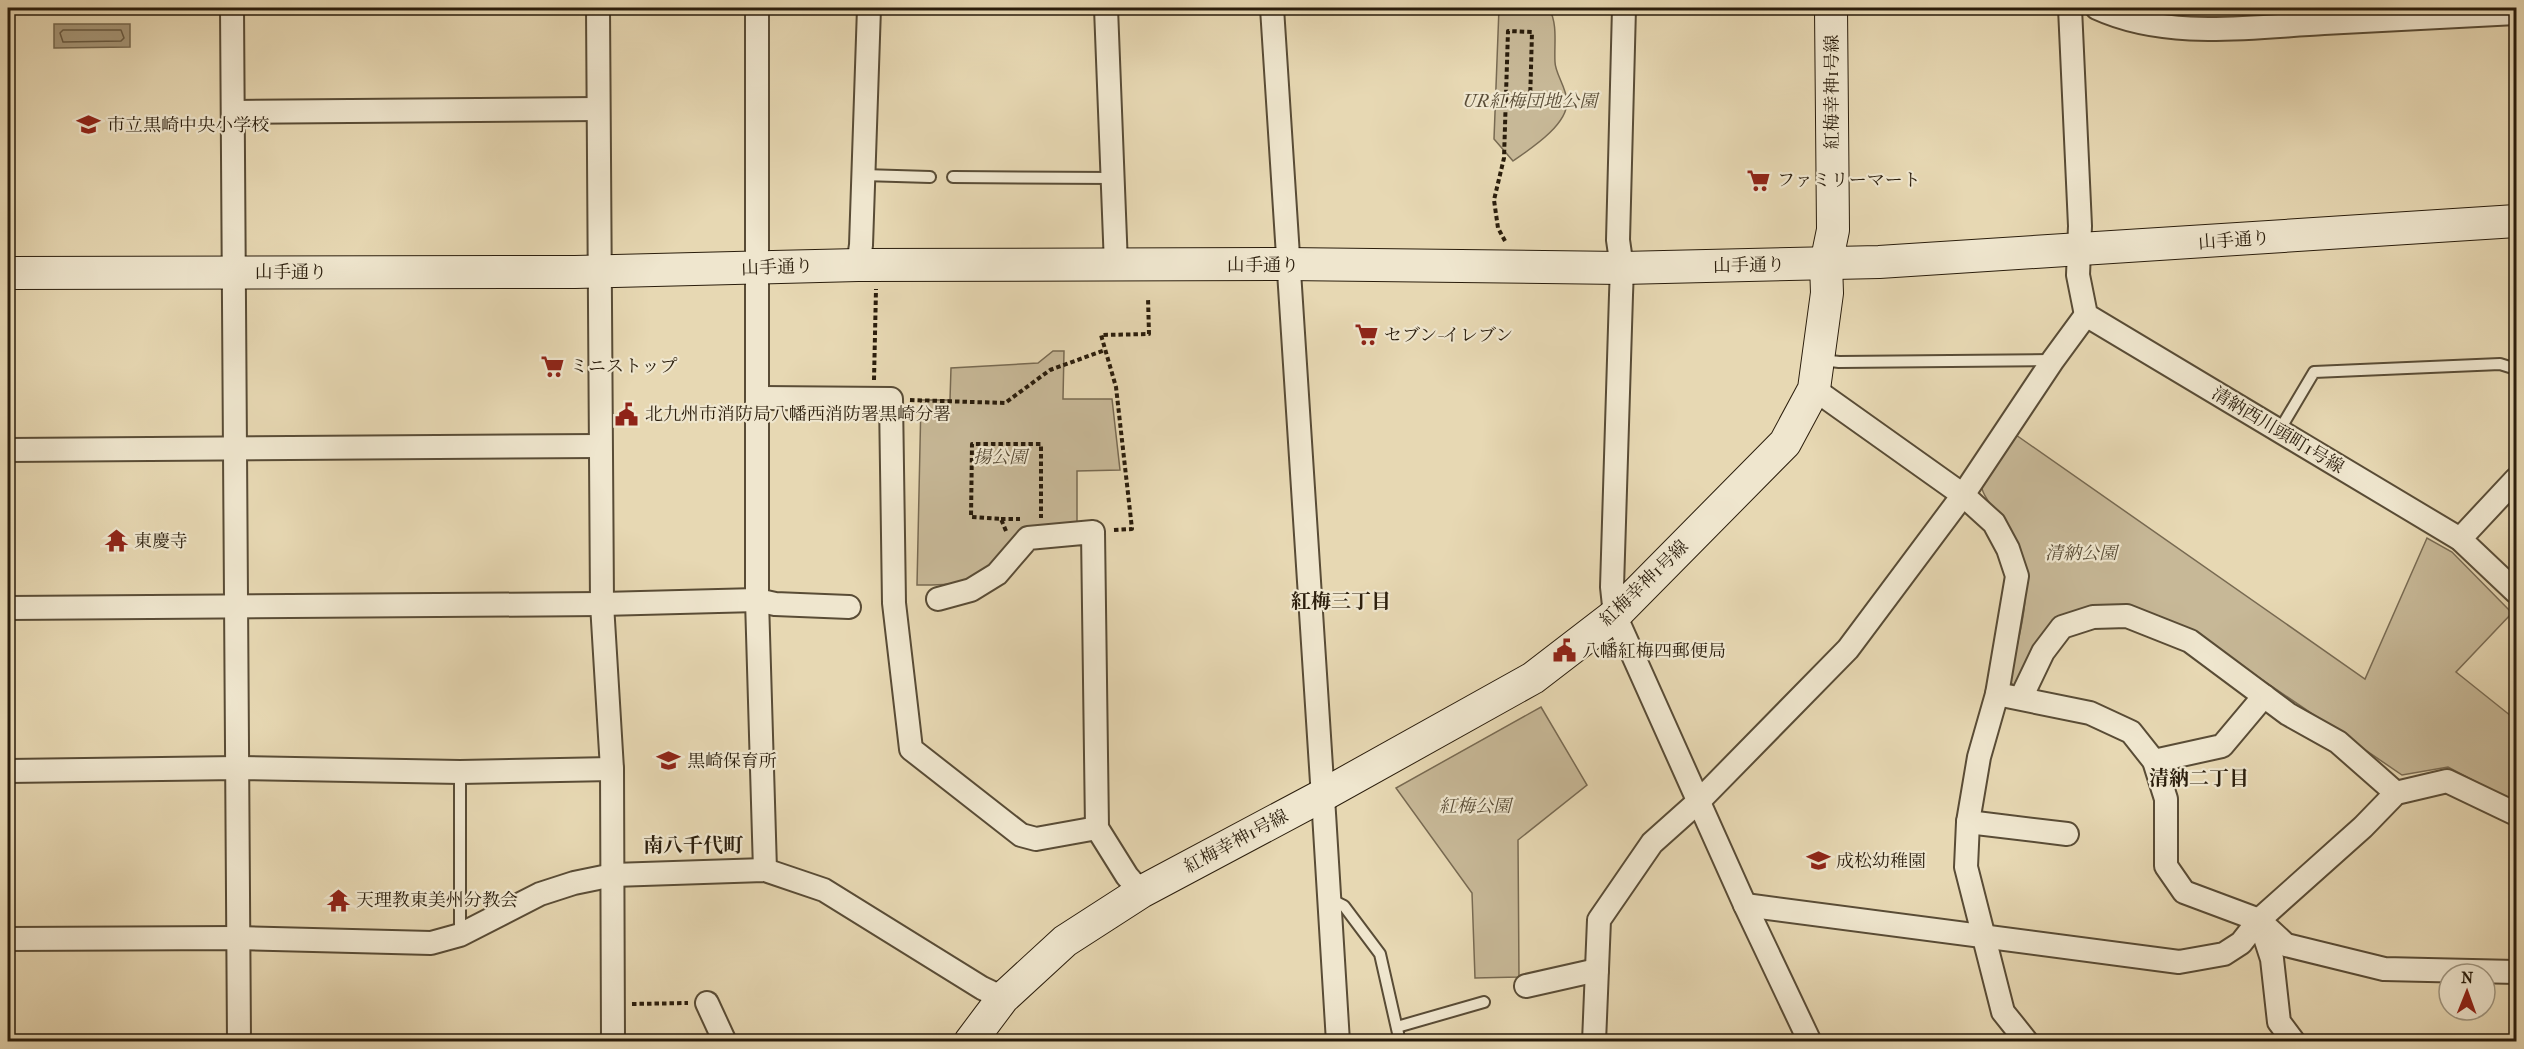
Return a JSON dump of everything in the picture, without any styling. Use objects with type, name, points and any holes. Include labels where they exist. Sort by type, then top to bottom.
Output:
[{"type":"street","points":[[232,8],[239,1041]]},
{"type":"street","points":[[598,8],[602,604],[612,769],[613,875],[623,1003],[613,1041]]},
{"type":"street","points":[[757,8],[759,268],[757,600],[765,870]]},
{"type":"street","points":[[867,277],[863,175],[869,8]]},
{"type":"street","points":[[1106,8],[1116,265]]},
{"type":"street","points":[[1272,8],[1286,264],[1324,794],[1338,1041]]},
{"type":"street","points":[[1624,8],[1618,240],[1622,268],[1612,587],[1615,615],[1745,905],[1810,1041]]},
{"type":"street","name":"紅梅幸神1号線","points":[[970,1041],[1003,998],[1065,941],[1141,892],[1533,678],[1615,615],[1785,443],[1816,374],[1827,293],[1826,264],[1833,230],[1831,8]]},
{"type":"street","points":[[1594,1041],[1599,920],[1652,843],[1699,801],[1848,649],[1963,495],[2053,360],[2086,315],[2078,275],[2070,8]]},
{"type":"street","points":[[2097,8],[2115,16],[2162,28],[2253,27],[2517,13]]},
{"type":"street","points":[[234,112],[598,109]]},
{"type":"street","name":"山手通り","points":[[8,273],[601,271],[759,268],[867,277],[1116,265],[1286,264],[1622,268],[1826,264],[2517,221]]},
{"type":"street","name":"清納西川頭町1号線","points":[[2086,315],[2460,538],[2517,592]]},
{"type":"street","points":[[1816,374],[1994,523],[2008,549],[2017,576],[1997,694],[1979,757],[1968,822],[1966,867],[2003,1012],[2027,1041]]},
{"type":"street","points":[[757,398],[882,399],[894,603],[911,749],[1021,835],[1036,839],[1097,828]]},
{"type":"street","points":[[8,450],[600,446]]},
{"type":"street","points":[[2460,538],[2517,479]]},
{"type":"street","points":[[938,599],[971,590],[997,574],[1028,537],[1093,532],[1097,828],[1127,876],[1141,892]]},
{"type":"street","points":[[8,608],[602,604],[757,600],[775,604],[849,607]]},
{"type":"street","points":[[2021,698],[2043,652],[2062,627],[2093,617],[2127,616],[2190,641],[2288,714],[2338,742],[2396,793]]},
{"type":"street","points":[[1997,694],[2091,713],[2131,732],[2154,761],[2166,799],[2166,866],[2184,892],[2259,920],[2286,945],[2384,969],[2517,972]]},
{"type":"street","points":[[2154,761],[2222,746],[2264,696]]},
{"type":"street","points":[[8,771],[238,768],[460,772],[612,769]]},
{"type":"street","points":[[1745,905],[1983,934],[2179,962],[2224,954],[2241,943],[2259,920],[2363,827],[2396,793],[2447,781],[2517,814]]},
{"type":"street","points":[[1968,822],[2067,834]]},
{"type":"street","points":[[8,939],[238,938],[431,943],[460,935],[540,894],[613,875],[765,870],[824,890],[982,988],[1003,998]]},
{"type":"street","points":[[2259,920],[2272,959],[2279,1022],[2294,1041]]},
{"type":"street","points":[[1526,986],[1597,970]]},
{"type":"street","points":[[707,1003],[725,1041]]},
{"type":"lane","points":[[863,175],[930,177]]},
{"type":"lane","points":[[953,177],[1113,178]]},
{"type":"lane","points":[[1816,374],[1839,362],[2053,360]]},
{"type":"lane","points":[[2279,431],[2314,372],[2500,364],[2517,369]]},
{"type":"lane","points":[[460,772],[460,935]]},
{"type":"lane","points":[[1330,899],[1344,906],[1380,954],[1400,1041]]},
{"type":"lane","points":[[1397,1028],[1484,1002]]},
{"type":"path","points":[[1506,103],[1530,103],[1532,32],[1508,32],[1504,158],[1494,200],[1498,228],[1507,244]]},
{"type":"path","points":[[867,277],[882,399],[1005,403],[1050,370],[1105,350]]},
{"type":"path","points":[[1093,532],[1132,529],[1116,387],[1101,335],[1149,334],[1148,298]]},
{"type":"path","points":[[972,444],[1041,444],[1041,519],[1001,519],[972,518],[972,444]]},
{"type":"path","points":[[1001,519],[1015,551]]},
{"type":"path","points":[[623,1003],[707,1003]]},
{"type":"green space","name":"UR紅梅団地公園","points":[[1499,8],[1549,8],[1555,28],[1555,66],[1567,101],[1566,110],[1561,119],[1547,136],[1513,161],[1494,139]]},
{"type":"green space","name":"揚公園","points":[[1053,351],[1064,351],[1063,399],[1112,399],[1120,470],[1077,471],[1077,526],[1026,528],[1015,537],[1001,556],[983,574],[952,584],[917,585],[921,400],[950,400],[951,368],[1038,363]]},
{"type":"green space","name":"清納公園","points":[[2016,435],[2365,679],[2427,538],[2452,552],[2512,613],[2456,672],[2516,720],[2516,803],[2448,767],[2402,775],[2192,632],[2123,607],[2035,645],[2014,685],[2008,681],[2024,608],[2024,571],[2020,553],[2012,536],[1986,497],[1981,485]]},
{"type":"green space","name":"紅梅公園","points":[[1541,707],[1587,785],[1518,840],[1519,977],[1475,978],[1472,893],[1396,788]]},
{"type":"water","points":[[54,24],[130,24],[130,47],[54,48]]},
{"type":"place","name":"市立黒崎中央小学校","points":[[89,125]]},
{"type":"place","name":"ファミリーマート","points":[[1759,180]]},
{"type":"place","name":"セブン-イレブン","points":[[1366,335]]},
{"type":"place","name":"ミニストップ","points":[[552,366]]},
{"type":"place","name":"北九州市消防局八幡西消防署黒崎分署","points":[[627,414]]},
{"type":"place","name":"東慶寺","points":[[116,541]]},
{"type":"place","name":"八幡紅梅四郵便局","points":[[1564,651]]},
{"type":"place","name":"黒崎保育所","points":[[669,761]]},
{"type":"place","name":"成松幼稚園","points":[[1818,861]]},
{"type":"place","name":"天理教東美州分教会","points":[[338,900]]},
{"type":"district","name":"紅梅三丁目","points":[[1341,601]]},
{"type":"district","name":"清納二丁目","points":[[2199,778]]},
{"type":"district","name":"南八千代町","points":[[693,845]]}]
